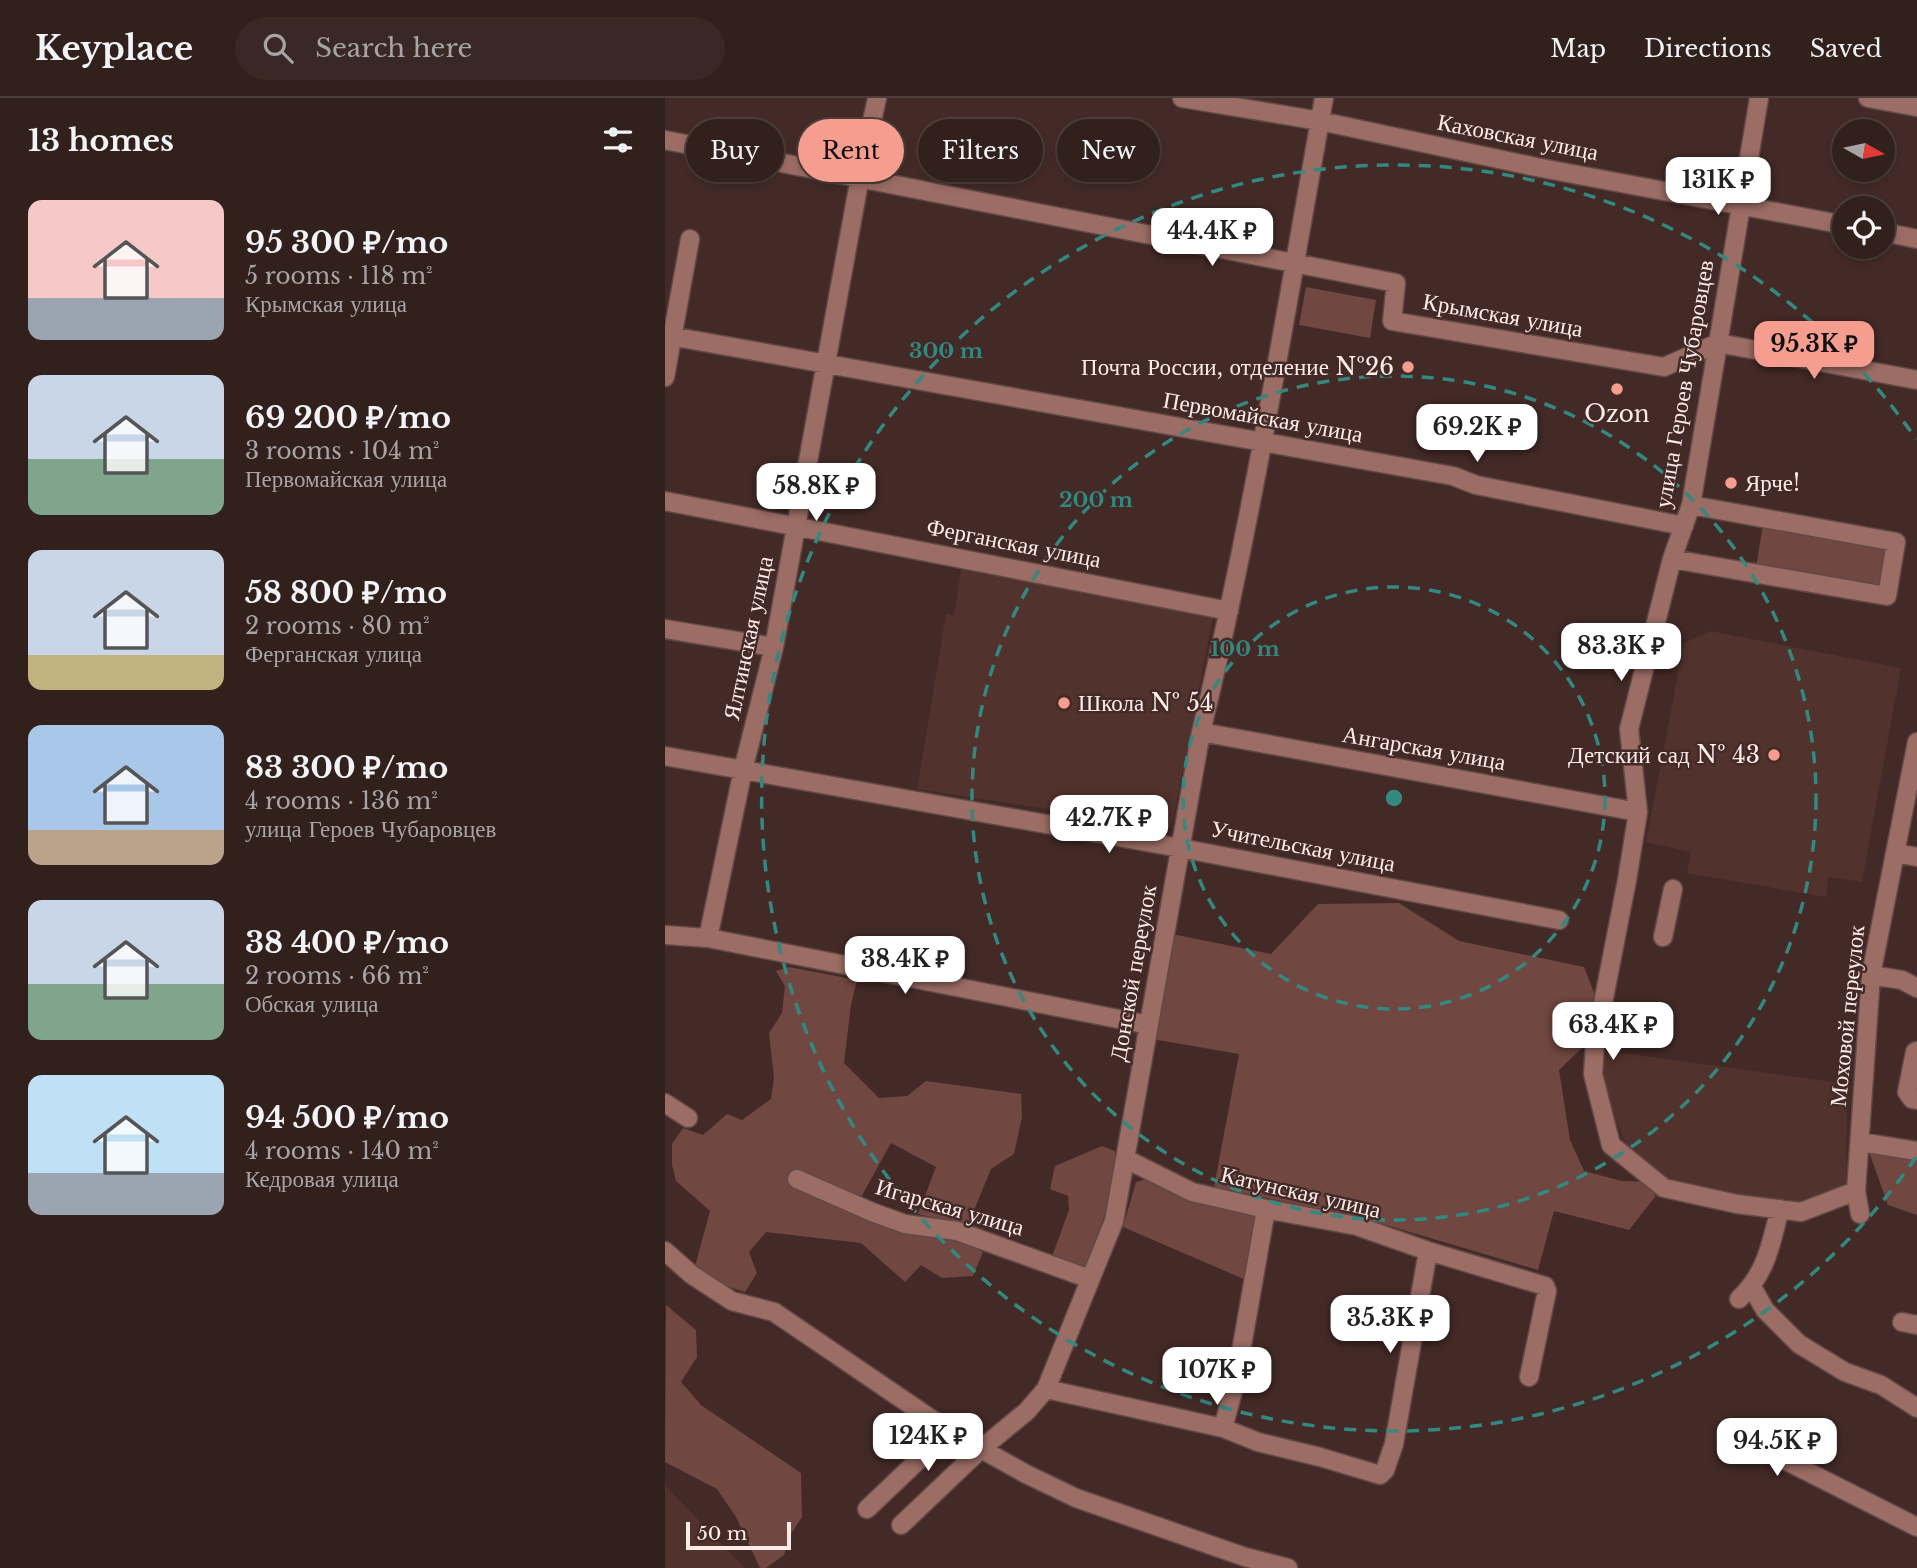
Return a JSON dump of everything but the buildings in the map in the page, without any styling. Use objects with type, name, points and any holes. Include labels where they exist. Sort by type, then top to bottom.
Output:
[{"type":"street","name":"Ялтинская улица","points":[[872,119],[877,98]]},
{"type":"street","name":"Каховская улица","points":[[1181,98],[1320,121],[1536,167],[1832,222]]},
{"type":"street","name":"Донской переулок","points":[[901,1525],[981,1448],[1027,1411],[1046,1388],[1114,1221],[1201,732],[1264,441],[1324,98]]},
{"type":"street","name":"улица Героев Чубаровцев","points":[[1759,98],[1739,204],[1691,505],[1672,559],[1629,729],[1638,812],[1595,1044],[1594,1074],[1611,1145],[1664,1188],[1737,1204],[1780,1209]]},
{"type":"street","points":[[1868,98],[1917,107]]},
{"type":"street","name":"Крымская улица","points":[[665,140],[798,165]]},
{"type":"street","name":"Ялтинская улица","points":[[708,938],[743,770],[774,647],[859,182]]},
{"type":"street","name":"Крымская улица","points":[[885,182],[1396,283],[1392,321],[1664,367],[1718,343]]},
{"type":"street","points":[[1895,234],[1917,239]]},
{"type":"street","points":[[665,377],[669,336],[690,239]]},
{"type":"street","name":"Первомайская улица","points":[[669,336],[1453,476],[1476,485],[1684,526]]},
{"type":"street","points":[[1718,343],[1917,380]]},
{"type":"street","name":"Ферганская улица","points":[[665,501],[1229,611]]},
{"type":"street","points":[[1672,559],[1887,596],[1896,542],[1691,505]]},
{"type":"street","points":[[665,629],[774,647]]},
{"type":"street","name":"Ангарская улица","points":[[1201,732],[1638,812]]},
{"type":"street","name":"Моховой переулок","points":[[1860,1214],[1856,1191],[1871,975],[1917,743]]},
{"type":"street","name":"Учительская улица","points":[[665,757],[1180,848],[1559,920]]},
{"type":"street","points":[[1895,853],[1917,857]]},
{"type":"street","points":[[1663,936],[1672,888]]},
{"type":"street","points":[[665,935],[708,938],[1149,1026]]},
{"type":"street","points":[[1871,975],[1902,980],[1917,988]]},
{"type":"street","points":[[1917,1051],[1907,1092],[1912,1099],[1917,1100]]},
{"type":"street","points":[[665,1102],[688,1118]]},
{"type":"street","points":[[1867,1143],[1917,1152]]},
{"type":"street","name":"Катунская улица","points":[[1126,1159],[1192,1192],[1357,1226],[1545,1286],[1529,1377]]},
{"type":"street","name":"Игарская улица","points":[[797,1179],[905,1224],[957,1231],[1090,1279]]},
{"type":"street","points":[[1856,1191],[1801,1212],[1780,1209],[1765,1266],[1745,1293],[1799,1344],[1845,1372],[1881,1385],[1917,1408]]},
{"type":"street","points":[[1223,1428],[1236,1380],[1266,1209]]},
{"type":"street","points":[[665,1251],[692,1275],[732,1301],[774,1312],[949,1431],[1076,1498],[1245,1557],[1287,1568]]},
{"type":"street","points":[[1046,1388],[1223,1428],[1258,1442],[1380,1475],[1385,1470],[1394,1444],[1429,1251]]},
{"type":"street","points":[[867,1509],[949,1431]]},
{"type":"street","points":[[1748,1441],[1917,1527]]},
{"type":"shaded area","points":[[1306,287],[1376,300],[1370,338],[1299,325]]},
{"type":"shaded area","points":[[1764,519],[1896,542],[1887,596],[1755,573]]},
{"type":"shaded area","name":"Школа № 54","points":[[962,564],[1213,617],[1171,828],[917,789],[946,614],[954,615]]},
{"type":"shaded area","name":"Детский сад № 43","points":[[1710,631],[1901,668],[1862,882],[1828,877],[1826,897],[1687,873],[1691,852],[1646,842],[1684,643]]},
{"type":"shaded area","points":[[1399,903],[1459,941],[1584,967],[1598,1003],[1582,1048],[1559,1070],[1570,1140],[1584,1171],[1622,1181],[1652,1182],[1655,1197],[1629,1230],[1554,1211],[1538,1270],[1363,1218],[1214,1187],[1239,1054],[1152,1039],[1172,934],[1271,954],[1318,904]]},
{"type":"shaded area","points":[[789,967],[857,980],[844,1063],[879,1098],[907,1096],[926,1081],[1021,1094],[1022,1117],[1014,1154],[991,1169],[965,1226],[918,1214],[936,1167],[891,1143],[859,1201],[957,1238],[983,1252],[973,1276],[942,1278],[921,1265],[905,1282],[861,1243],[766,1232],[749,1252],[757,1273],[745,1292],[708,1280],[695,1266],[710,1211],[676,1181],[672,1164],[672,1144],[683,1128],[703,1135],[727,1114],[742,1120],[771,1099],[774,1078],[769,1033],[782,1013],[785,986],[776,971]]},
{"type":"shaded area","points":[[1608,1051],[1847,1084],[1846,1202],[1786,1221],[1655,1197],[1652,1182],[1629,1151],[1606,1097],[1600,1066]]},
{"type":"shaded area","points":[[1102,1146],[1115,1151],[1113,1182],[1083,1271],[1051,1259],[1069,1210],[1068,1196],[1050,1189],[1055,1166]]},
{"type":"shaded area","points":[[1869,1152],[1917,1159],[1917,1215],[1888,1205]]},
{"type":"shaded area","points":[[1151,1178],[1259,1215],[1246,1280],[1123,1227],[1136,1182]]},
{"type":"shaded area","points":[[666,1305],[696,1330],[697,1357],[681,1382],[701,1405],[801,1473],[802,1517],[790,1535],[784,1555],[766,1568],[760,1568],[736,1517],[717,1489],[665,1462]]},
{"type":"shaded area","points":[[665,1485],[745,1568],[665,1568]]},
{"type":"place","name":"Почта России, отделение №26","points":[[1408,367]]},
{"type":"place","name":"Ozon","points":[[1617,389]]},
{"type":"place","name":"Ярче!","points":[[1731,483]]},
{"type":"place","name":"Школа № 54","points":[[1064,703]]},
{"type":"place","name":"Детский сад № 43","points":[[1774,755]]}]
